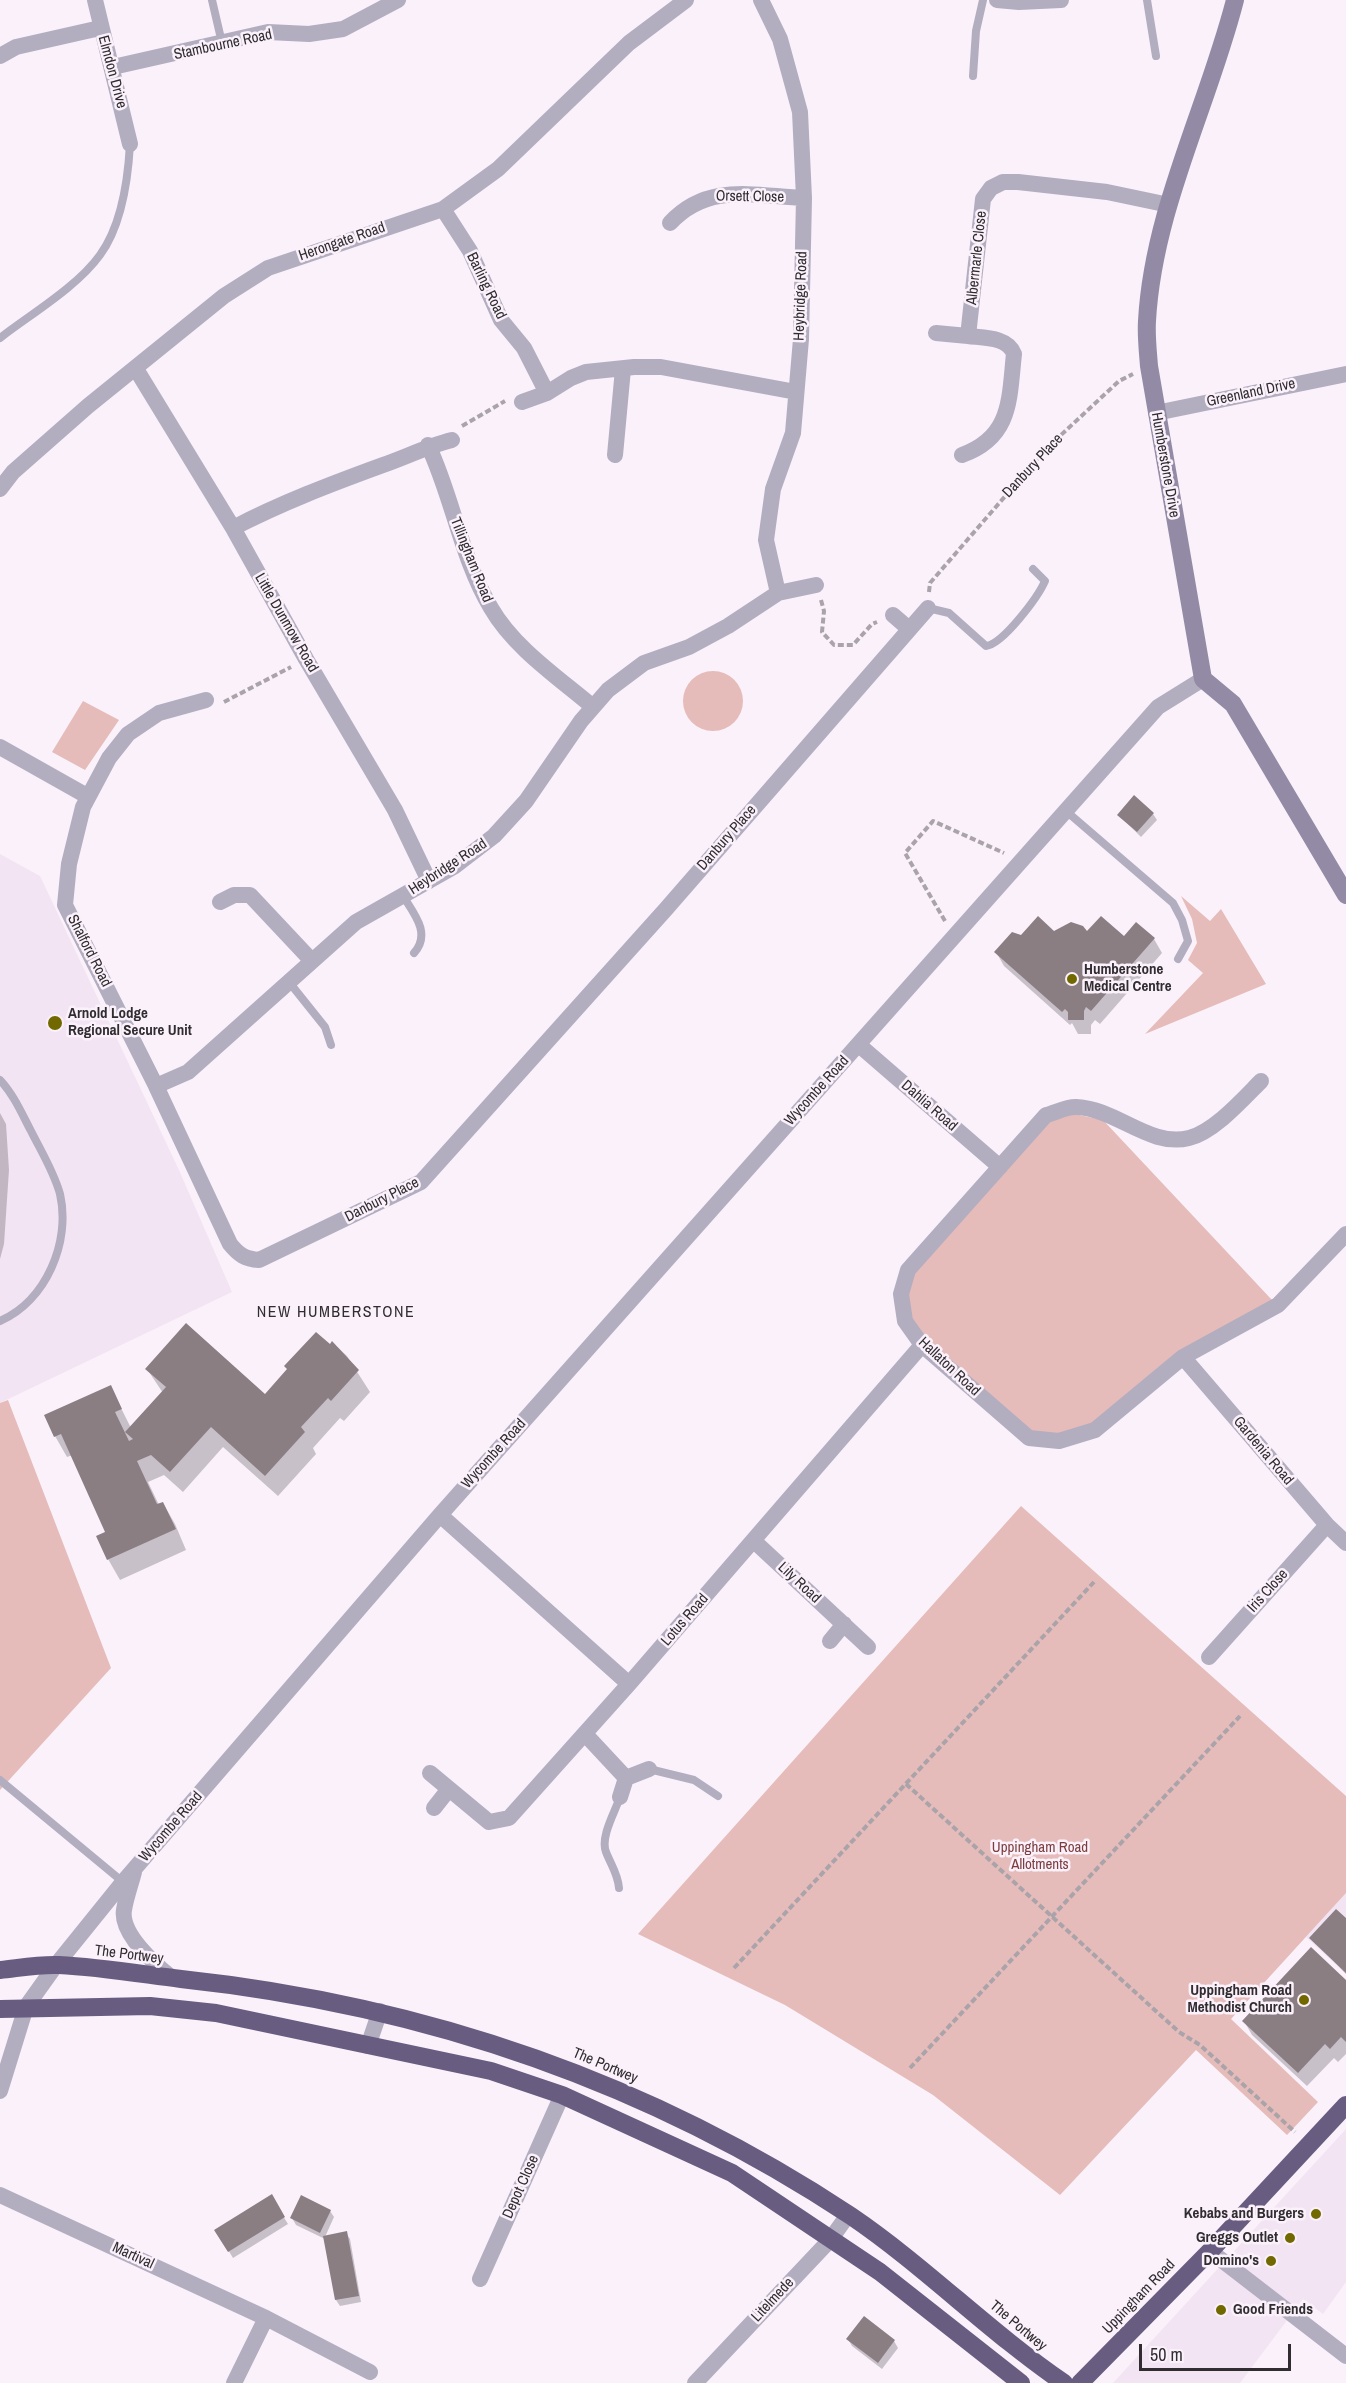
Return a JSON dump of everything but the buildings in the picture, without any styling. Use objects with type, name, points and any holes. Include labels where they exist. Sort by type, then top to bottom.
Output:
[{"type":"highway","name":"The Portwey","points":[[0,1970],[56,1965],[172,1978],[380,2011],[573,2070],[746,2151],[848,2215],[898,2248],[1031,2361],[1064,2383]]},
{"type":"highway","points":[[0,2009],[150,2006],[216,2013],[491,2071],[562,2095],[732,2173],[880,2272],[1021,2383]]},
{"type":"highway","name":"Uppingham Road","points":[[1080,2383],[1210,2251],[1346,2106]]},
{"type":"street","name":"Elmdon Drive","points":[[95,0],[130,144]]},
{"type":"street","name":"Stambourne Road","points":[[113,67],[268,32],[309,34],[343,29],[398,0]]},
{"type":"street","name":"Herongate Road","points":[[0,489],[13,472],[88,406],[225,296],[268,268],[443,209],[498,168],[629,43],[686,0]]},
{"type":"street","name":"Heybridge Road","points":[[761,0],[780,39],[800,112],[804,198],[801,339],[793,433],[773,489],[766,540],[778,593]]},
{"type":"street","points":[[997,0],[1019,2],[1061,0]]},
{"type":"street","name":"Humberstone Drive","points":[[1203,679],[1156,413],[1149,366],[1147,322],[1151,282],[1169,206],[1224,41],[1235,0]]},
{"type":"street","points":[[0,56],[16,47],[100,28]]},
{"type":"street","name":"Albermarle Close","points":[[968,336],[983,199],[991,188],[1003,182],[1018,182],[1107,192],[1169,206]]},
{"type":"street","name":"Orsett Close","points":[[670,223],[683,210],[710,196],[754,194],[804,198]]},
{"type":"street","name":"Barling Road","points":[[443,209],[470,251],[501,320],[524,348],[547,393]]},
{"type":"street","points":[[936,333],[1005,342],[1012,346],[1014,354],[1008,410],[996,432],[974,450],[962,455]]},
{"type":"street","points":[[522,402],[547,393],[571,378],[586,372],[661,367],[796,392]]},
{"type":"street","name":"Little Dunmow Road","points":[[136,369],[233,528],[306,659],[395,810],[429,881]]},
{"type":"street","points":[[615,455],[622,369]]},
{"type":"street","name":"Greenland Drive","points":[[1156,413],[1346,374]]},
{"type":"street","points":[[233,528],[300,495],[385,465],[428,445],[452,440]]},
{"type":"street","name":"Tillingham Road","points":[[428,445],[440,469],[454,524],[491,609],[528,651],[593,707]]},
{"type":"street","name":"Heybridge Road","points":[[156,1086],[188,1072],[356,922],[455,867],[494,836],[526,801],[593,707],[608,690],[644,663],[708,637],[778,593],[816,585]]},
{"type":"street","name":"Danbury Place","points":[[259,1260],[421,1182],[666,909],[908,628],[928,608]]},
{"type":"street","points":[[893,615],[908,628]]},
{"type":"street","points":[[1203,679],[1233,704],[1346,895]]},
{"type":"street","name":"Wycombe Road","points":[[0,2091],[26,2007],[56,1965],[123,1882],[440,1515],[1158,707],[1203,679]]},
{"type":"street","name":"Shalford Road","points":[[206,700],[159,713],[128,734],[109,758],[87,796],[69,864],[65,905],[156,1086],[230,1244],[237,1253],[247,1259],[259,1260]]},
{"type":"street","points":[[0,747],[87,796]]},
{"type":"street","points":[[220,902],[234,895],[250,895],[312,961]]},
{"type":"street","name":"Dahlia Road","points":[[858,1045],[1000,1167]]},
{"type":"street","name":"Hallaton Road","points":[[1261,1081],[1223,1118],[1191,1138],[1164,1141],[1107,1113],[1075,1107],[1046,1115],[908,1270],[901,1294],[905,1321],[922,1345],[1029,1438],[1059,1442],[1095,1430],[1183,1357],[1278,1305],[1343,1243]]},
{"type":"street","name":"Lotus Road","points":[[430,1773],[489,1822],[509,1818],[629,1684],[922,1345]]},
{"type":"street","name":"Gardenia Road","points":[[1183,1357],[1327,1525],[1346,1543]]},
{"type":"street","points":[[440,1515],[629,1684]]},
{"type":"street","name":"Iris Close","points":[[1209,1656],[1327,1525]]},
{"type":"street","name":"Lily Road","points":[[753,1541],[868,1647]]},
{"type":"street","points":[[830,1641],[844,1624]]},
{"type":"street","points":[[585,1734],[626,1778]]},
{"type":"street","points":[[626,1778],[649,1769]]},
{"type":"street","points":[[620,1797],[626,1778]]},
{"type":"street","points":[[434,1808],[449,1789]]},
{"type":"street","points":[[135,1869],[123,1912],[135,1941],[150,1960],[172,1978]]},
{"type":"street","points":[[368,2046],[380,2011]]},
{"type":"street","name":"Depot Close","points":[[480,2279],[562,2095]]},
{"type":"street","name":"Martival","points":[[0,2195],[266,2318],[370,2372]]},
{"type":"street","name":"Litelmede","points":[[695,2383],[830,2240],[848,2215]]},
{"type":"street","points":[[1210,2251],[1346,2356]]},
{"type":"street","points":[[234,2383],[266,2318]]},
{"type":"lane","points":[[212,0],[222,44]]},
{"type":"lane","points":[[973,76],[976,31],[983,0]]},
{"type":"lane","points":[[1147,0],[1156,56]]},
{"type":"lane","points":[[0,338],[73,281],[102,253],[110,237],[127,186],[130,144]]},
{"type":"lane","points":[[928,608],[940,609],[949,613],[986,646],[992,645],[1004,636],[1041,591],[1045,581],[1033,569]]},
{"type":"lane","points":[[1066,811],[1173,903],[1182,920],[1188,942],[1178,959]]},
{"type":"lane","points":[[403,896],[419,921],[422,934],[422,945],[414,953]]},
{"type":"lane","points":[[289,982],[325,1027],[331,1045]]},
{"type":"lane","points":[[0,1080],[11,1094],[55,1178],[60,1196],[62,1220],[60,1242],[53,1267],[42,1286],[26,1303],[0,1322]]},
{"type":"lane","points":[[649,1769],[694,1780],[718,1796]]},
{"type":"lane","points":[[0,1780],[123,1882]]},
{"type":"lane","points":[[619,1888],[618,1876],[606,1853],[604,1843],[620,1797]]},
{"type":"path","name":"Danbury Place","points":[[928,608],[930,583],[1046,449],[1119,381],[1149,366]]},
{"type":"path","points":[[452,440],[453,431],[517,394],[522,402]]},
{"type":"path","points":[[816,585],[824,611],[822,632],[834,645],[853,645],[872,624],[893,615]]},
{"type":"path","points":[[206,700],[211,709],[306,659]]},
{"type":"path","points":[[954,936],[905,853],[933,821],[1021,861]]},
{"type":"path","points":[[734,1968],[1094,1582]]},
{"type":"path","points":[[910,2068],[1240,1716]]},
{"type":"path","points":[[906,1784],[1051,1918],[1179,2032],[1200,2045],[1309,2145]]},
{"type":"shaded area","name":"Arnold Lodge Regional Secure Unit","points":[[0,854],[40,876],[179,1170],[232,1292],[0,1403]]},
{"type":"shaded area","points":[[1346,1893],[1346,1974],[1306,1937]]},
{"type":"shaded area","points":[[1346,2129],[1346,2282],[1323,2314],[1303,2299],[1240,2383],[1113,2383]]},
{"type":"green space","points":[[713,671],[730,676],[738,684],[743,701],[738,718],[730,726],[713,731],[696,726],[688,718],[683,701],[688,684],[696,676]]},
{"type":"green space","points":[[83,701],[119,720],[85,770],[52,752]]},
{"type":"green space","points":[[1181,896],[1210,921],[1221,909],[1266,984],[1145,1034],[1203,973],[1188,960],[1197,943],[1192,919]]},
{"type":"green space","points":[[1074,1114],[1103,1120],[1272,1300],[1092,1424],[1057,1437],[1031,1433],[927,1342],[911,1319],[907,1293],[914,1273],[1049,1121]]},
{"type":"green space","points":[[8,1400],[111,1668],[0,1790],[0,1403]]},
{"type":"green space","name":"Uppingham Road Allotments","points":[[1021,1506],[1346,1796],[1346,1893],[1231,2019],[1318,2102],[1287,2135],[1196,2050],[1060,2195],[933,2095],[785,2005],[638,1934]]},
{"type":"place","name":"Humberstone Medical Centre","points":[[1072,979]]},
{"type":"place","name":"Arnold Lodge Regional Secure Unit","points":[[55,1023]]},
{"type":"place","name":"Uppingham Road Methodist Church","points":[[1304,2000]]},
{"type":"place","name":"Kebabs and Burgers","points":[[1316,2214]]},
{"type":"place","name":"Greggs Outlet","points":[[1290,2238]]},
{"type":"place","name":"Domino's","points":[[1271,2261]]},
{"type":"place","name":"Good Friends","points":[[1221,2310]]},
{"type":"district","name":"NEW HUMBERSTONE","points":[[336,1313]]}]
